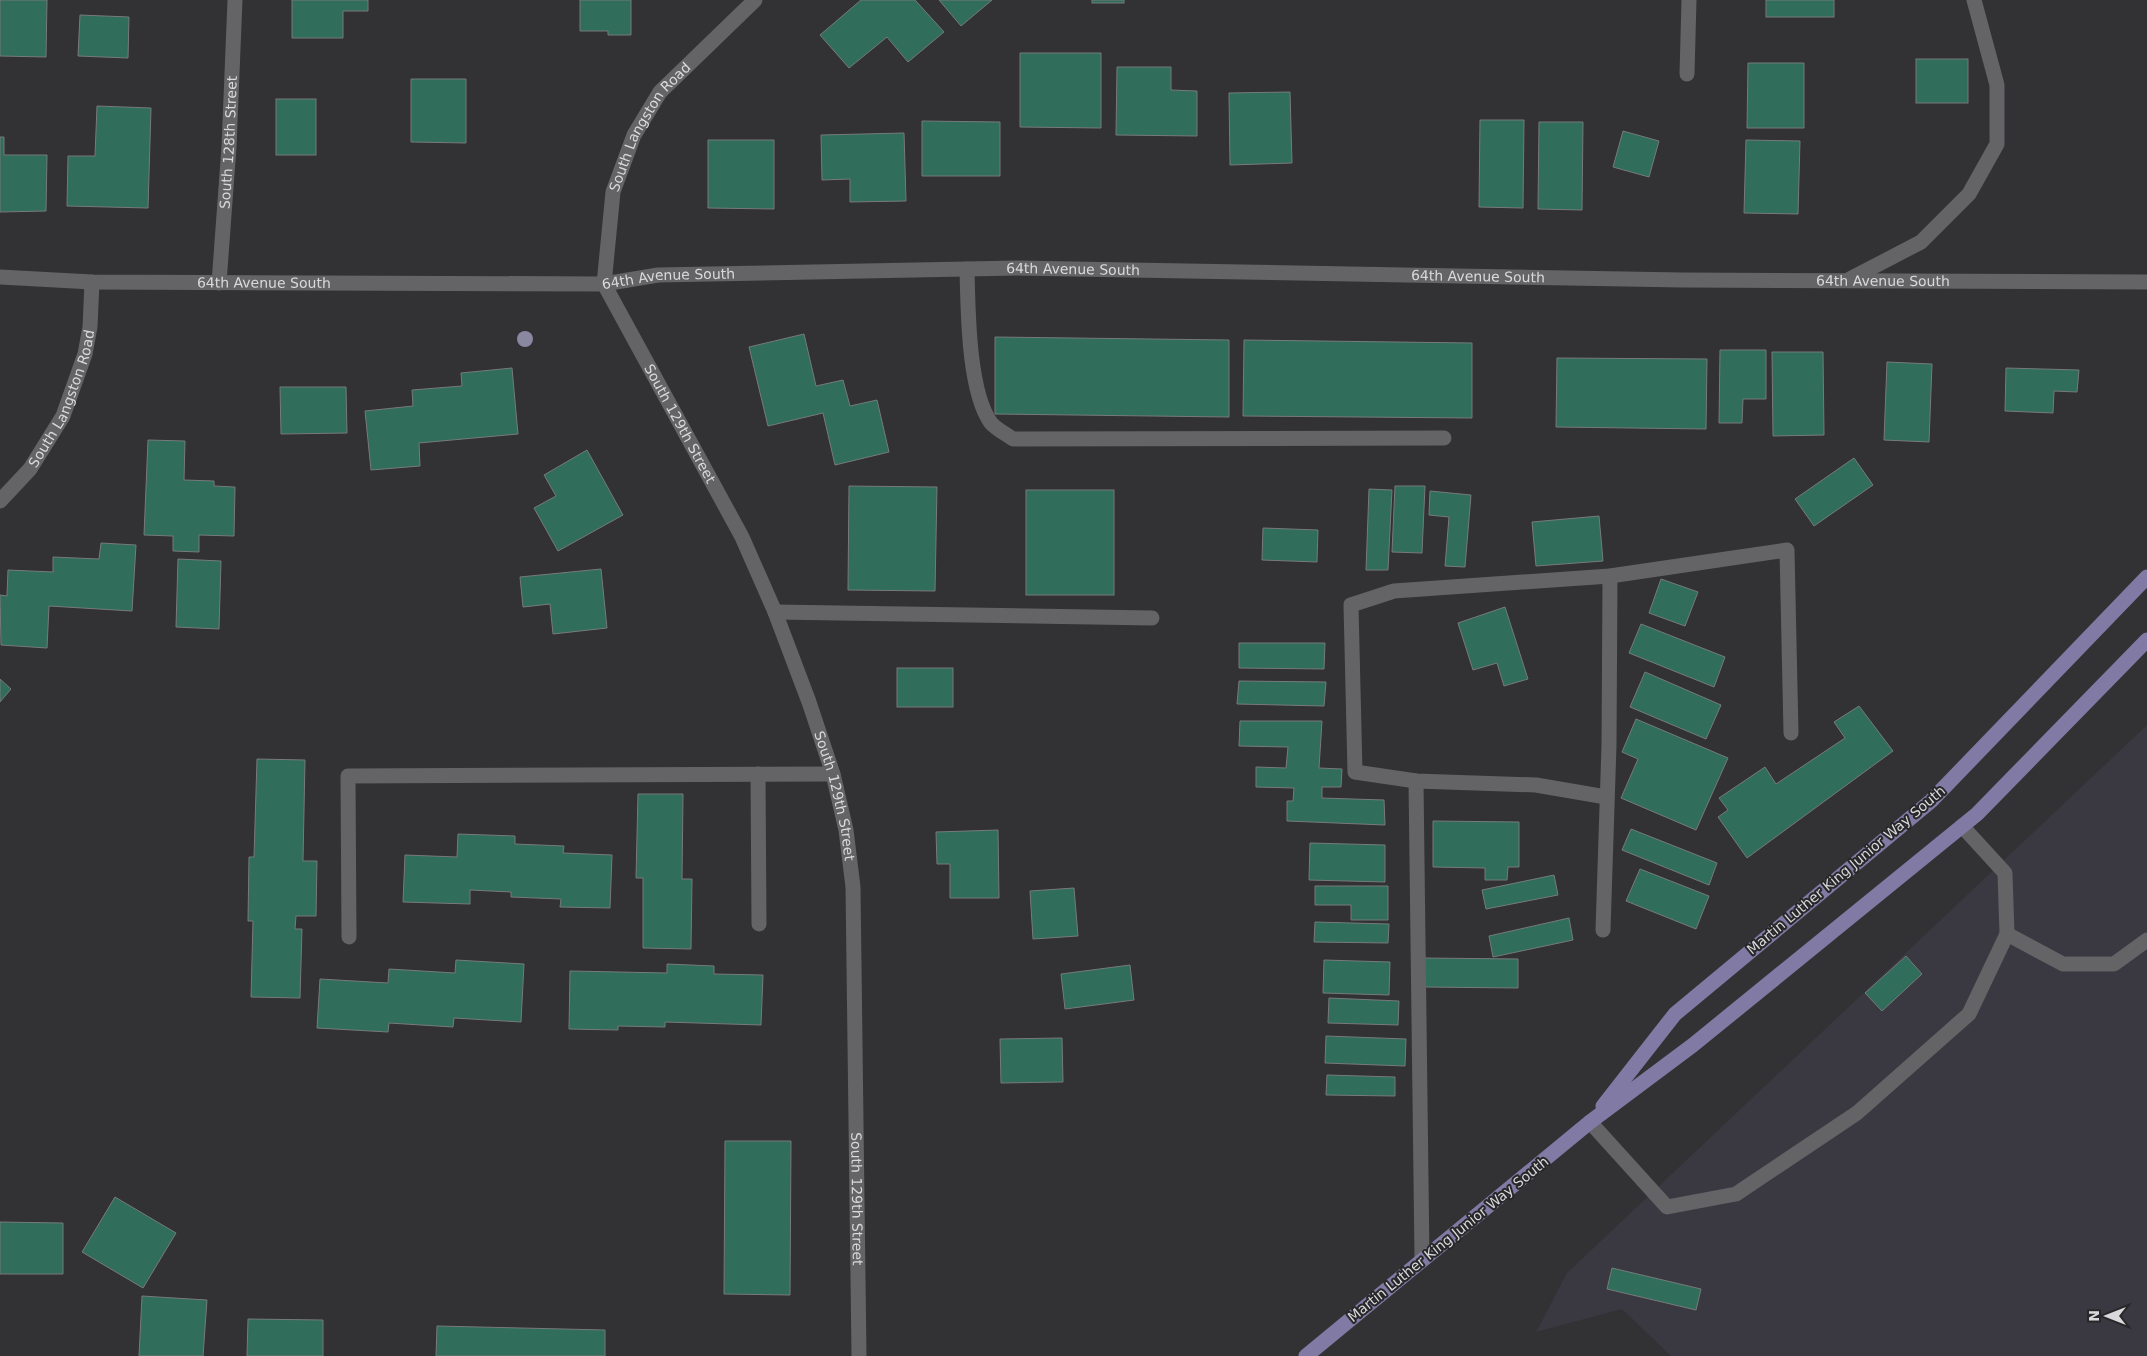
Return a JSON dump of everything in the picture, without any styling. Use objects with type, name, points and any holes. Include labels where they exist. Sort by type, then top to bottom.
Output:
[{"type":"main road","name":"Martin Luther King Junior Way South","points":[[1590,1122],[1675,1014],[1930,801],[2147,577]]},
{"type":"main road","name":"Martin Luther King Junior Way South","points":[[1306,1356],[1422,1258],[1590,1122],[1693,1045],[1977,814],[2147,640]]},
{"type":"street","name":"South 128th Street","points":[[219,283],[229,147],[235,0]]},
{"type":"street","name":"South Langston Road","points":[[604,284],[613,192],[634,134],[660,92],[755,0]]},
{"type":"street","points":[[1687,74],[1689,0]]},
{"type":"street","points":[[1846,281],[1921,242],[1969,194],[1997,144],[1997,85],[1974,0]]},
{"type":"street","name":"64th Avenue South","points":[[0,277],[92,282],[604,284],[658,275],[967,269],[1846,281],[2147,282]]},
{"type":"street","points":[[967,269],[970,345],[981,401],[991,424],[1013,439],[1444,438]]},
{"type":"street","name":"South Langston Road","points":[[0,501],[30,469],[63,416],[85,354],[90,327],[92,282]]},
{"type":"street","name":"South 129th Street","points":[[604,284],[742,537],[775,612],[809,702],[833,774],[846,830],[852,887],[859,1356]]},
{"type":"street","points":[[1606,797],[1536,785],[1416,781],[1355,772],[1351,605],[1394,591],[1610,576],[1787,550],[1790,733]]},
{"type":"street","points":[[1603,930],[1609,745],[1610,576]]},
{"type":"street","points":[[775,612],[1152,618]]},
{"type":"street","points":[[758,774],[759,924]]},
{"type":"street","points":[[349,937],[348,776],[833,774]]},
{"type":"street","points":[[1416,781],[1422,1258]]},
{"type":"street","points":[[1590,1122],[1667,1207],[1736,1194],[1857,1113],[1969,1014],[2007,934],[2006,873],[1962,826]]},
{"type":"street","points":[[2007,934],[2063,964],[2114,964],[2147,940]]},
{"type":"shaded area","points":[[2147,725],[2147,1356],[1671,1356],[1622,1309],[1536,1332],[1567,1273]]},
{"type":"building","points":[[0,0],[47,0],[46,57],[0,56]]},
{"type":"building","points":[[292,0],[368,0],[368,11],[343,11],[343,38],[292,38]]},
{"type":"building","points":[[580,0],[631,0],[631,35],[608,35],[608,31],[580,31]]},
{"type":"building","points":[[861,0],[915,0],[944,32],[908,62],[887,37],[849,68],[820,35]]},
{"type":"building","points":[[939,0],[992,0],[961,26]]},
{"type":"building","points":[[1092,0],[1124,0],[1124,3],[1092,3]]},
{"type":"building","points":[[1766,0],[1834,0],[1834,17],[1766,17]]},
{"type":"building","points":[[80,15],[129,17],[128,58],[78,56]]},
{"type":"building","points":[[1020,53],[1101,53],[1101,128],[1020,127]]},
{"type":"building","points":[[1916,59],[1968,59],[1968,103],[1916,103]]},
{"type":"building","points":[[1748,63],[1804,63],[1804,128],[1747,128]]},
{"type":"building","points":[[1117,67],[1171,67],[1171,90],[1197,91],[1197,136],[1116,135]]},
{"type":"building","points":[[411,79],[466,79],[466,143],[411,142]]},
{"type":"building","points":[[1290,92],[1292,163],[1230,165],[1229,93]]},
{"type":"building","points":[[276,99],[316,99],[316,155],[276,155]]},
{"type":"building","points":[[97,106],[151,108],[148,208],[67,206],[68,156],[95,156]]},
{"type":"building","points":[[1480,120],[1524,120],[1523,208],[1479,207]]},
{"type":"building","points":[[922,121],[1000,122],[1000,176],[922,176]]},
{"type":"building","points":[[1539,122],[1583,122],[1582,210],[1538,209]]},
{"type":"building","points":[[1623,131],[1659,141],[1649,177],[1613,167]]},
{"type":"building","points":[[904,133],[906,201],[850,202],[850,179],[822,180],[821,135]]},
{"type":"building","points":[[0,137],[4,137],[4,155],[47,155],[46,211],[0,212]]},
{"type":"building","points":[[708,140],[774,140],[774,209],[708,208]]},
{"type":"building","points":[[1746,140],[1800,141],[1798,214],[1744,213]]},
{"type":"building","points":[[804,334],[816,386],[843,380],[850,406],[877,400],[889,452],[835,465],[823,413],[768,426],[749,347]]},
{"type":"building","points":[[995,337],[1229,340],[1229,417],[995,414]]},
{"type":"building","points":[[1244,340],[1472,343],[1472,418],[1243,416]]},
{"type":"building","points":[[1720,350],[1766,350],[1766,399],[1743,399],[1742,423],[1719,423]]},
{"type":"building","points":[[1772,352],[1823,352],[1824,435],[1773,436]]},
{"type":"building","points":[[1557,358],[1707,359],[1706,429],[1556,427]]},
{"type":"building","points":[[1887,362],[1932,364],[1929,442],[1884,440]]},
{"type":"building","points":[[512,368],[518,434],[419,443],[420,466],[371,470],[365,411],[413,406],[412,390],[462,386],[461,373]]},
{"type":"building","points":[[2006,368],[2079,370],[2077,392],[2054,391],[2053,413],[2005,411]]},
{"type":"building","points":[[280,387],[346,387],[347,433],[281,434]]},
{"type":"building","points":[[148,440],[185,441],[184,480],[214,481],[214,486],[235,487],[234,536],[199,535],[199,552],[173,551],[173,536],[144,535]]},
{"type":"building","points":[[587,450],[623,515],[558,551],[534,508],[556,496],[544,475]]},
{"type":"building","points":[[1854,458],[1873,485],[1814,526],[1795,499]]},
{"type":"building","points":[[849,486],[937,487],[935,591],[848,590]]},
{"type":"building","points":[[1395,486],[1425,486],[1422,553],[1392,552]]},
{"type":"building","points":[[1369,489],[1392,490],[1388,570],[1366,570]]},
{"type":"building","points":[[1026,490],[1114,490],[1114,595],[1026,595]]},
{"type":"building","points":[[1430,491],[1471,495],[1465,567],[1445,566],[1449,517],[1429,515]]},
{"type":"building","points":[[1599,516],[1603,561],[1536,566],[1532,522]]},
{"type":"building","points":[[1263,528],[1318,530],[1317,562],[1262,560]]},
{"type":"building","points":[[101,543],[136,545],[132,611],[49,606],[47,648],[1,645],[0,595],[7,596],[8,570],[53,572],[53,557],[99,559]]},
{"type":"building","points":[[178,559],[221,561],[219,629],[176,627]]},
{"type":"building","points":[[601,569],[607,628],[553,634],[550,604],[523,607],[520,577]]},
{"type":"building","points":[[1661,579],[1698,592],[1685,626],[1649,613]]},
{"type":"building","points":[[1505,607],[1528,679],[1504,686],[1497,663],[1473,670],[1458,623]]},
{"type":"building","points":[[1641,624],[1725,657],[1714,687],[1629,653]]},
{"type":"building","points":[[1239,643],[1325,643],[1324,669],[1239,668]]},
{"type":"building","points":[[897,668],[953,668],[953,707],[897,707]]},
{"type":"building","points":[[1645,672],[1721,705],[1706,739],[1630,707]]},
{"type":"building","points":[[0,679],[11,689],[0,702]]},
{"type":"building","points":[[1239,681],[1326,682],[1324,706],[1237,704]]},
{"type":"building","points":[[1859,706],[1893,751],[1747,858],[1718,817],[1728,810],[1719,798],[1765,767],[1776,784],[1845,738],[1834,722]]},
{"type":"building","points":[[1636,719],[1728,758],[1696,830],[1621,798],[1638,759],[1622,752]]},
{"type":"building","points":[[1240,721],[1322,721],[1319,768],[1342,769],[1341,787],[1322,787],[1322,798],[1384,800],[1385,825],[1287,821],[1287,801],[1293,801],[1294,788],[1256,787],[1256,767],[1286,768],[1288,747],[1239,746]]},
{"type":"building","points":[[257,759],[305,760],[303,861],[317,861],[316,916],[296,916],[295,929],[302,929],[300,998],[251,997],[253,921],[248,921],[249,857],[254,857]]},
{"type":"building","points":[[638,794],[683,794],[682,879],[692,879],[691,949],[643,948],[643,878],[636,878]]},
{"type":"building","points":[[1433,821],[1519,822],[1519,867],[1508,867],[1507,880],[1485,880],[1485,868],[1433,867]]},
{"type":"building","points":[[1631,829],[1717,863],[1709,885],[1622,850]]},
{"type":"building","points":[[998,830],[999,898],[950,898],[950,864],[937,864],[936,832]]},
{"type":"building","points":[[458,834],[515,836],[515,844],[564,846],[563,853],[612,855],[610,908],[560,907],[561,899],[511,897],[511,892],[470,890],[470,904],[403,902],[405,855],[457,857]]},
{"type":"building","points":[[1310,843],[1385,845],[1385,882],[1309,880]]},
{"type":"building","points":[[1640,869],[1709,896],[1696,929],[1626,901]]},
{"type":"building","points":[[1554,875],[1558,895],[1486,909],[1482,890]]},
{"type":"building","points":[[1315,886],[1388,886],[1388,920],[1351,920],[1351,905],[1315,905]]},
{"type":"building","points":[[1074,888],[1078,936],[1033,939],[1030,891]]},
{"type":"building","points":[[1569,918],[1573,940],[1493,957],[1489,936]]},
{"type":"building","points":[[1315,922],[1389,924],[1388,943],[1314,942]]},
{"type":"building","points":[[1906,956],[1922,974],[1882,1011],[1865,993]]},
{"type":"building","points":[[1424,958],[1518,959],[1518,988],[1424,987]]},
{"type":"building","points":[[456,960],[524,964],[521,1022],[454,1018],[453,1027],[389,1023],[388,1032],[317,1028],[320,979],[388,983],[389,969],[455,973]]},
{"type":"building","points":[[1324,960],[1390,962],[1389,995],[1323,993]]},
{"type":"building","points":[[667,964],[714,966],[714,974],[763,975],[761,1025],[665,1022],[665,1027],[618,1026],[618,1030],[569,1029],[570,971],[667,973]]},
{"type":"building","points":[[1130,965],[1134,1000],[1065,1009],[1061,974]]},
{"type":"building","points":[[1329,998],[1399,1001],[1398,1025],[1328,1023]]},
{"type":"building","points":[[1326,1036],[1406,1039],[1405,1066],[1325,1063]]},
{"type":"building","points":[[1062,1038],[1063,1082],[1001,1083],[1000,1039]]},
{"type":"building","points":[[1327,1075],[1395,1077],[1395,1096],[1326,1095]]},
{"type":"building","points":[[725,1141],[791,1141],[790,1295],[724,1294]]},
{"type":"building","points":[[115,1197],[176,1233],[143,1288],[82,1252]]},
{"type":"building","points":[[0,1222],[63,1223],[63,1274],[0,1274]]},
{"type":"building","points":[[1612,1268],[1701,1289],[1696,1310],[1607,1289]]},
{"type":"building","points":[[142,1296],[207,1300],[203,1356],[139,1356]]},
{"type":"building","points":[[248,1319],[323,1320],[323,1356],[247,1356]]},
{"type":"building","points":[[437,1326],[605,1330],[605,1356],[436,1356]]}]
